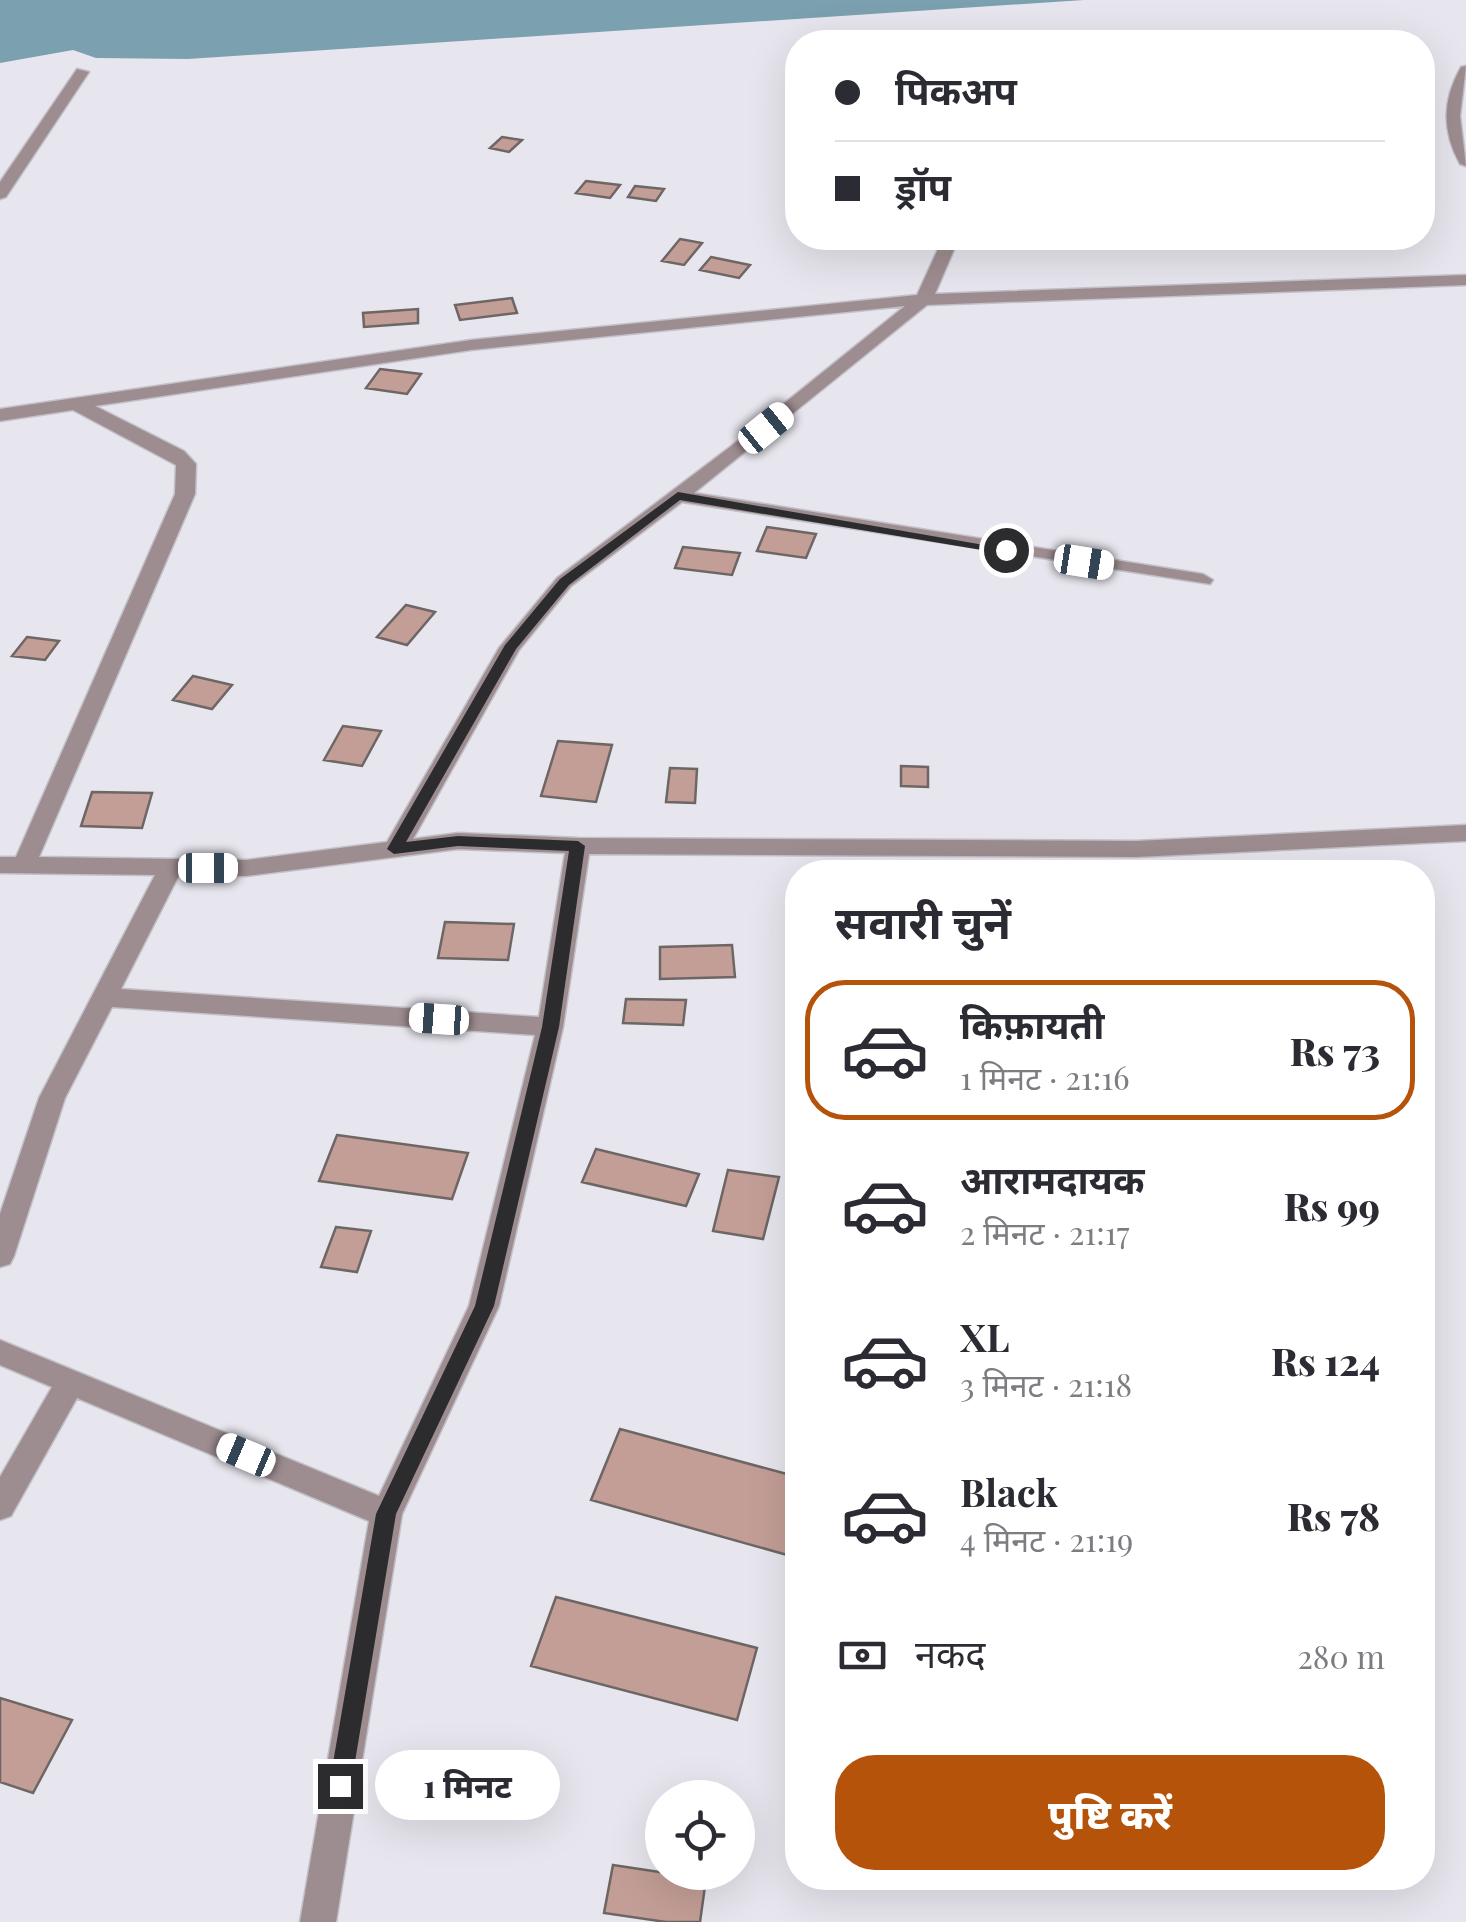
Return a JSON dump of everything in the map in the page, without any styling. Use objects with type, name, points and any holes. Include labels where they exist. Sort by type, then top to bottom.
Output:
[{"type":"street","points":[[1466,70],[1450,107],[1456,141],[1466,161]]},
{"type":"street","points":[[0,194],[82,72]]},
{"type":"street","points":[[394,849],[510,648],[564,582],[924,299],[946,250]]},
{"type":"street","points":[[0,415],[472,345],[924,299],[1466,280]]},
{"type":"street","points":[[76,404],[177,455],[186,464],[186,494],[12,865],[246,868],[458,841],[578,846],[1136,849],[1466,833]]},
{"type":"street","points":[[678,496],[1202,580]]},
{"type":"street","points":[[318,1922],[386,1514],[484,1306],[550,1027],[578,846]]},
{"type":"street","points":[[0,1256],[52,1098],[171,867]]},
{"type":"street","points":[[104,996],[550,1027]]},
{"type":"street","points":[[0,1352],[386,1514]]},
{"type":"street","points":[[0,1506],[71,1380]]},
{"type":"water","points":[[0,0],[1084,0],[188,59],[96,58],[73,50],[0,63]]},
{"type":"building","points":[[502,137],[522,140],[509,152],[490,148]]},
{"type":"building","points":[[586,181],[620,185],[610,198],[576,193]]},
{"type":"building","points":[[635,186],[664,189],[656,201],[628,197]]},
{"type":"building","points":[[680,239],[702,243],[684,265],[662,261]]},
{"type":"building","points":[[711,257],[750,265],[739,278],[700,270]]},
{"type":"building","points":[[512,298],[517,313],[460,320],[455,305]]},
{"type":"building","points":[[418,309],[418,323],[364,327],[363,313]]},
{"type":"building","points":[[380,369],[421,374],[407,394],[366,388]]},
{"type":"building","points":[[767,527],[816,534],[806,558],[757,551]]},
{"type":"building","points":[[683,547],[740,553],[732,575],[675,568]]},
{"type":"building","points":[[406,605],[435,612],[407,645],[377,637]]},
{"type":"building","points":[[27,637],[59,641],[45,660],[12,656]]},
{"type":"building","points":[[193,676],[232,685],[212,709],[173,700]]},
{"type":"building","points":[[343,726],[381,731],[362,766],[324,760]]},
{"type":"building","points":[[558,741],[612,745],[596,802],[541,796]]},
{"type":"building","points":[[901,766],[928,767],[928,787],[901,786]]},
{"type":"building","points":[[670,768],[697,769],[695,803],[666,802]]},
{"type":"building","points":[[92,792],[152,793],[142,828],[81,826]]},
{"type":"building","points":[[445,922],[514,924],[508,960],[438,958]]},
{"type":"building","points":[[732,945],[735,977],[660,979],[660,947]]},
{"type":"building","points":[[626,999],[686,1000],[683,1025],[623,1023]]},
{"type":"building","points":[[337,1135],[468,1153],[452,1199],[319,1181]]},
{"type":"building","points":[[596,1149],[699,1174],[686,1206],[582,1182]]},
{"type":"building","points":[[728,1170],[779,1177],[763,1239],[713,1231]]},
{"type":"building","points":[[336,1227],[371,1231],[357,1272],[321,1267]]},
{"type":"building","points":[[620,1429],[785,1473],[785,1554],[591,1500]]},
{"type":"building","points":[[556,1597],[757,1648],[737,1720],[531,1666]]},
{"type":"building","points":[[0,1698],[72,1720],[33,1793],[0,1782]]},
{"type":"building","points":[[613,1865],[645,1870],[645,1890],[704,1890],[700,1922],[666,1922],[604,1913]]},
{"type":"route","points":[[340,1786],[386,1514],[484,1306],[550,1027],[578,846],[458,841],[394,849],[510,648],[564,582],[678,496],[1006,550]]}]
